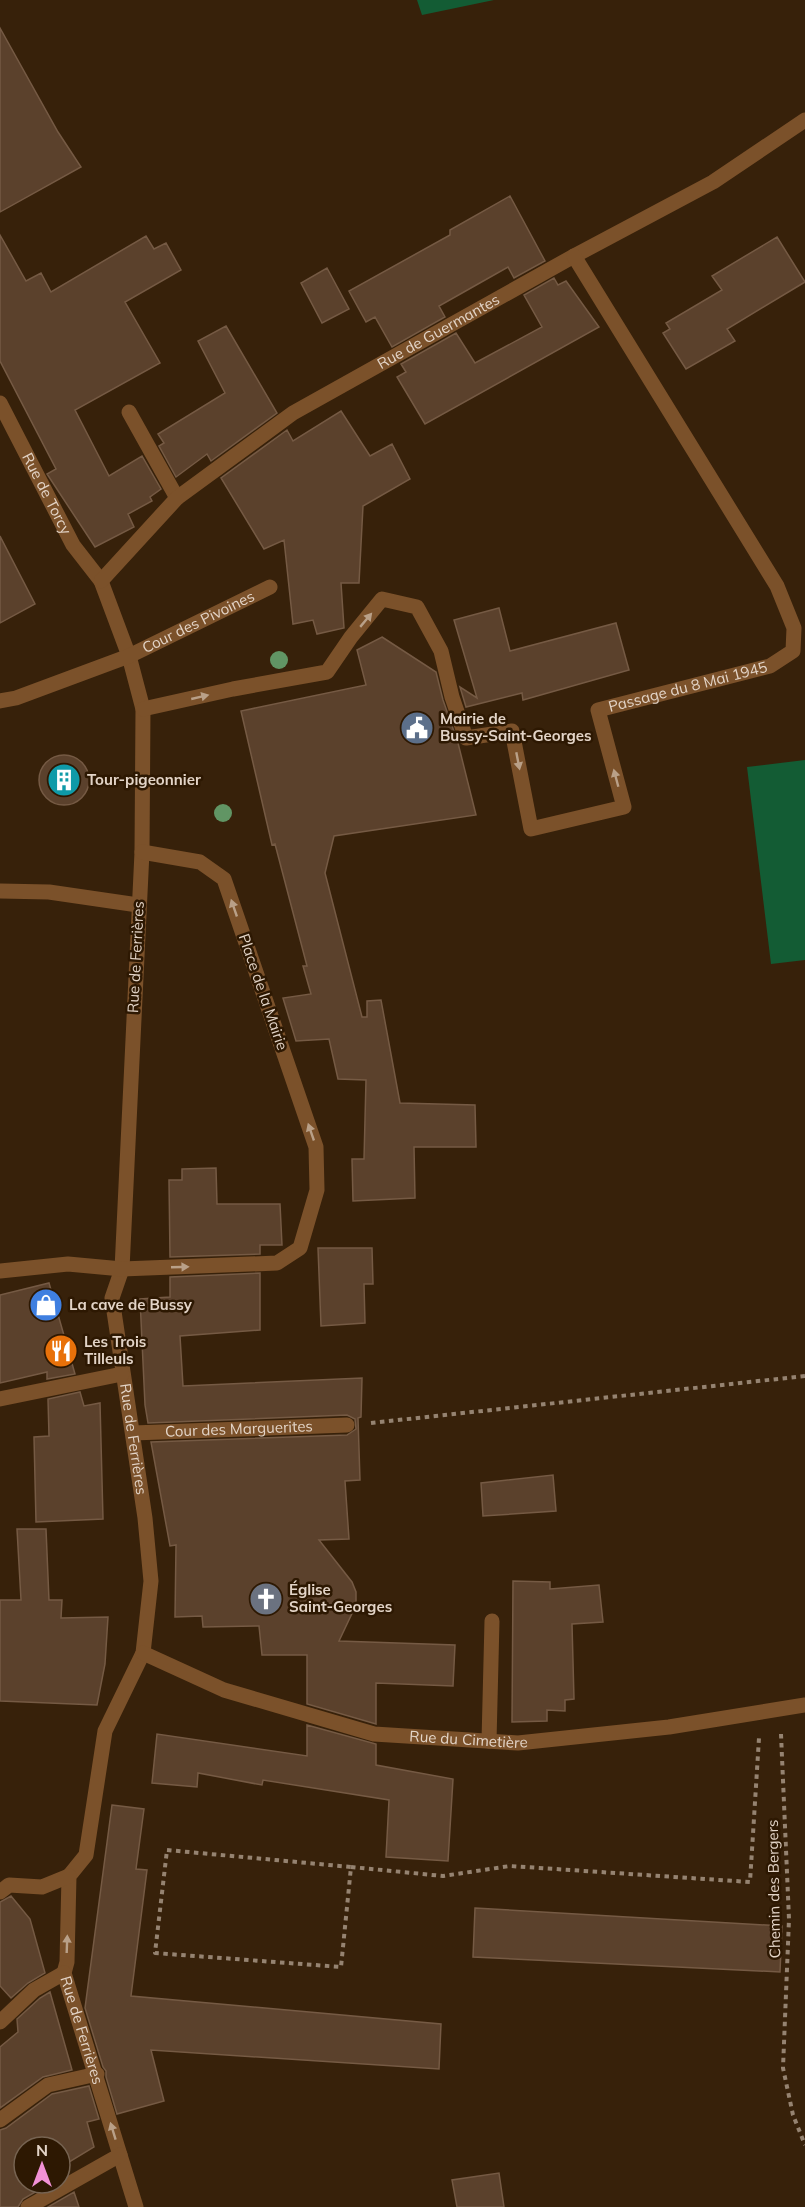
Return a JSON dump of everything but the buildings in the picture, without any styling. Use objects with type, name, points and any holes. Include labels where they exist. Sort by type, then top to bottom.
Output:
[{"type":"street","name":"Rue de Guermantes","points":[[101,581],[177,498],[293,413],[574,256],[713,182],[805,120]]},
{"type":"street","name":"Passage du 8 Mai 1945","points":[[143,710],[234,689],[327,672],[351,637],[382,599],[417,607],[441,651],[452,697],[466,738],[512,731],[531,829],[624,807],[598,710],[770,666],[793,651],[794,628],[777,586],[574,256]]},
{"type":"street","name":"Rue de Torcy","points":[[0,403],[73,545],[101,581]]},
{"type":"street","points":[[129,412],[177,498]]},
{"type":"street","name":"Rue de Ferrières","points":[[101,581],[129,656],[143,710],[142,852],[122,1269],[112,1298],[145,1518],[151,1581],[143,1653],[105,1731],[86,1855],[69,1876],[67,1962],[64,1973],[97,2074],[136,2207]]},
{"type":"street","name":"Cour des Pivoines","points":[[0,701],[16,698],[129,656],[270,587]]},
{"type":"street","name":"Place de la Mairie","points":[[0,1271],[68,1264],[122,1269],[277,1263],[300,1248],[317,1190],[316,1147],[224,879],[200,862],[142,852]]},
{"type":"street","points":[[0,891],[49,892],[138,905]]},
{"type":"street","points":[[0,1399],[122,1374]]},
{"type":"street","name":"Cour des Marguerites","points":[[133,1433],[346,1425]]},
{"type":"street","points":[[489,1741],[492,1621]]},
{"type":"street","name":"Rue du Cimetière","points":[[143,1653],[224,1690],[374,1734],[518,1743],[669,1727],[805,1705]]},
{"type":"street","points":[[0,1892],[9,1885],[42,1887],[69,1876]]},
{"type":"street","points":[[0,2022],[34,1990],[64,1973]]},
{"type":"street","points":[[0,2120],[48,2085],[97,2074]]},
{"type":"street","points":[[28,2207],[120,2154]]},
{"type":"path","points":[[346,1425],[805,1376]]},
{"type":"path","name":"Chemin des Bergers","points":[[779,1709],[789,1919],[783,2068],[793,2115],[805,2145]]},
{"type":"path","points":[[351,1867],[341,1967],[155,1953],[167,1850],[351,1867],[443,1876],[510,1866],[750,1882],[760,1713]]},
{"type":"green space","points":[[417,0],[494,0],[422,15]]},
{"type":"green space","points":[[805,760],[805,960],[771,964],[747,767]]},
{"type":"place","name":"Mairie de Bussy-Saint-Georges","points":[[417,728]]},
{"type":"place","name":"Tour-pigeonnier","points":[[64,780]]},
{"type":"place","name":"La cave de Bussy","points":[[46,1305]]},
{"type":"place","name":"Les Trois Tilleuls","points":[[61,1351]]},
{"type":"place","name":"Église Saint-Georges","points":[[266,1599]]}]
